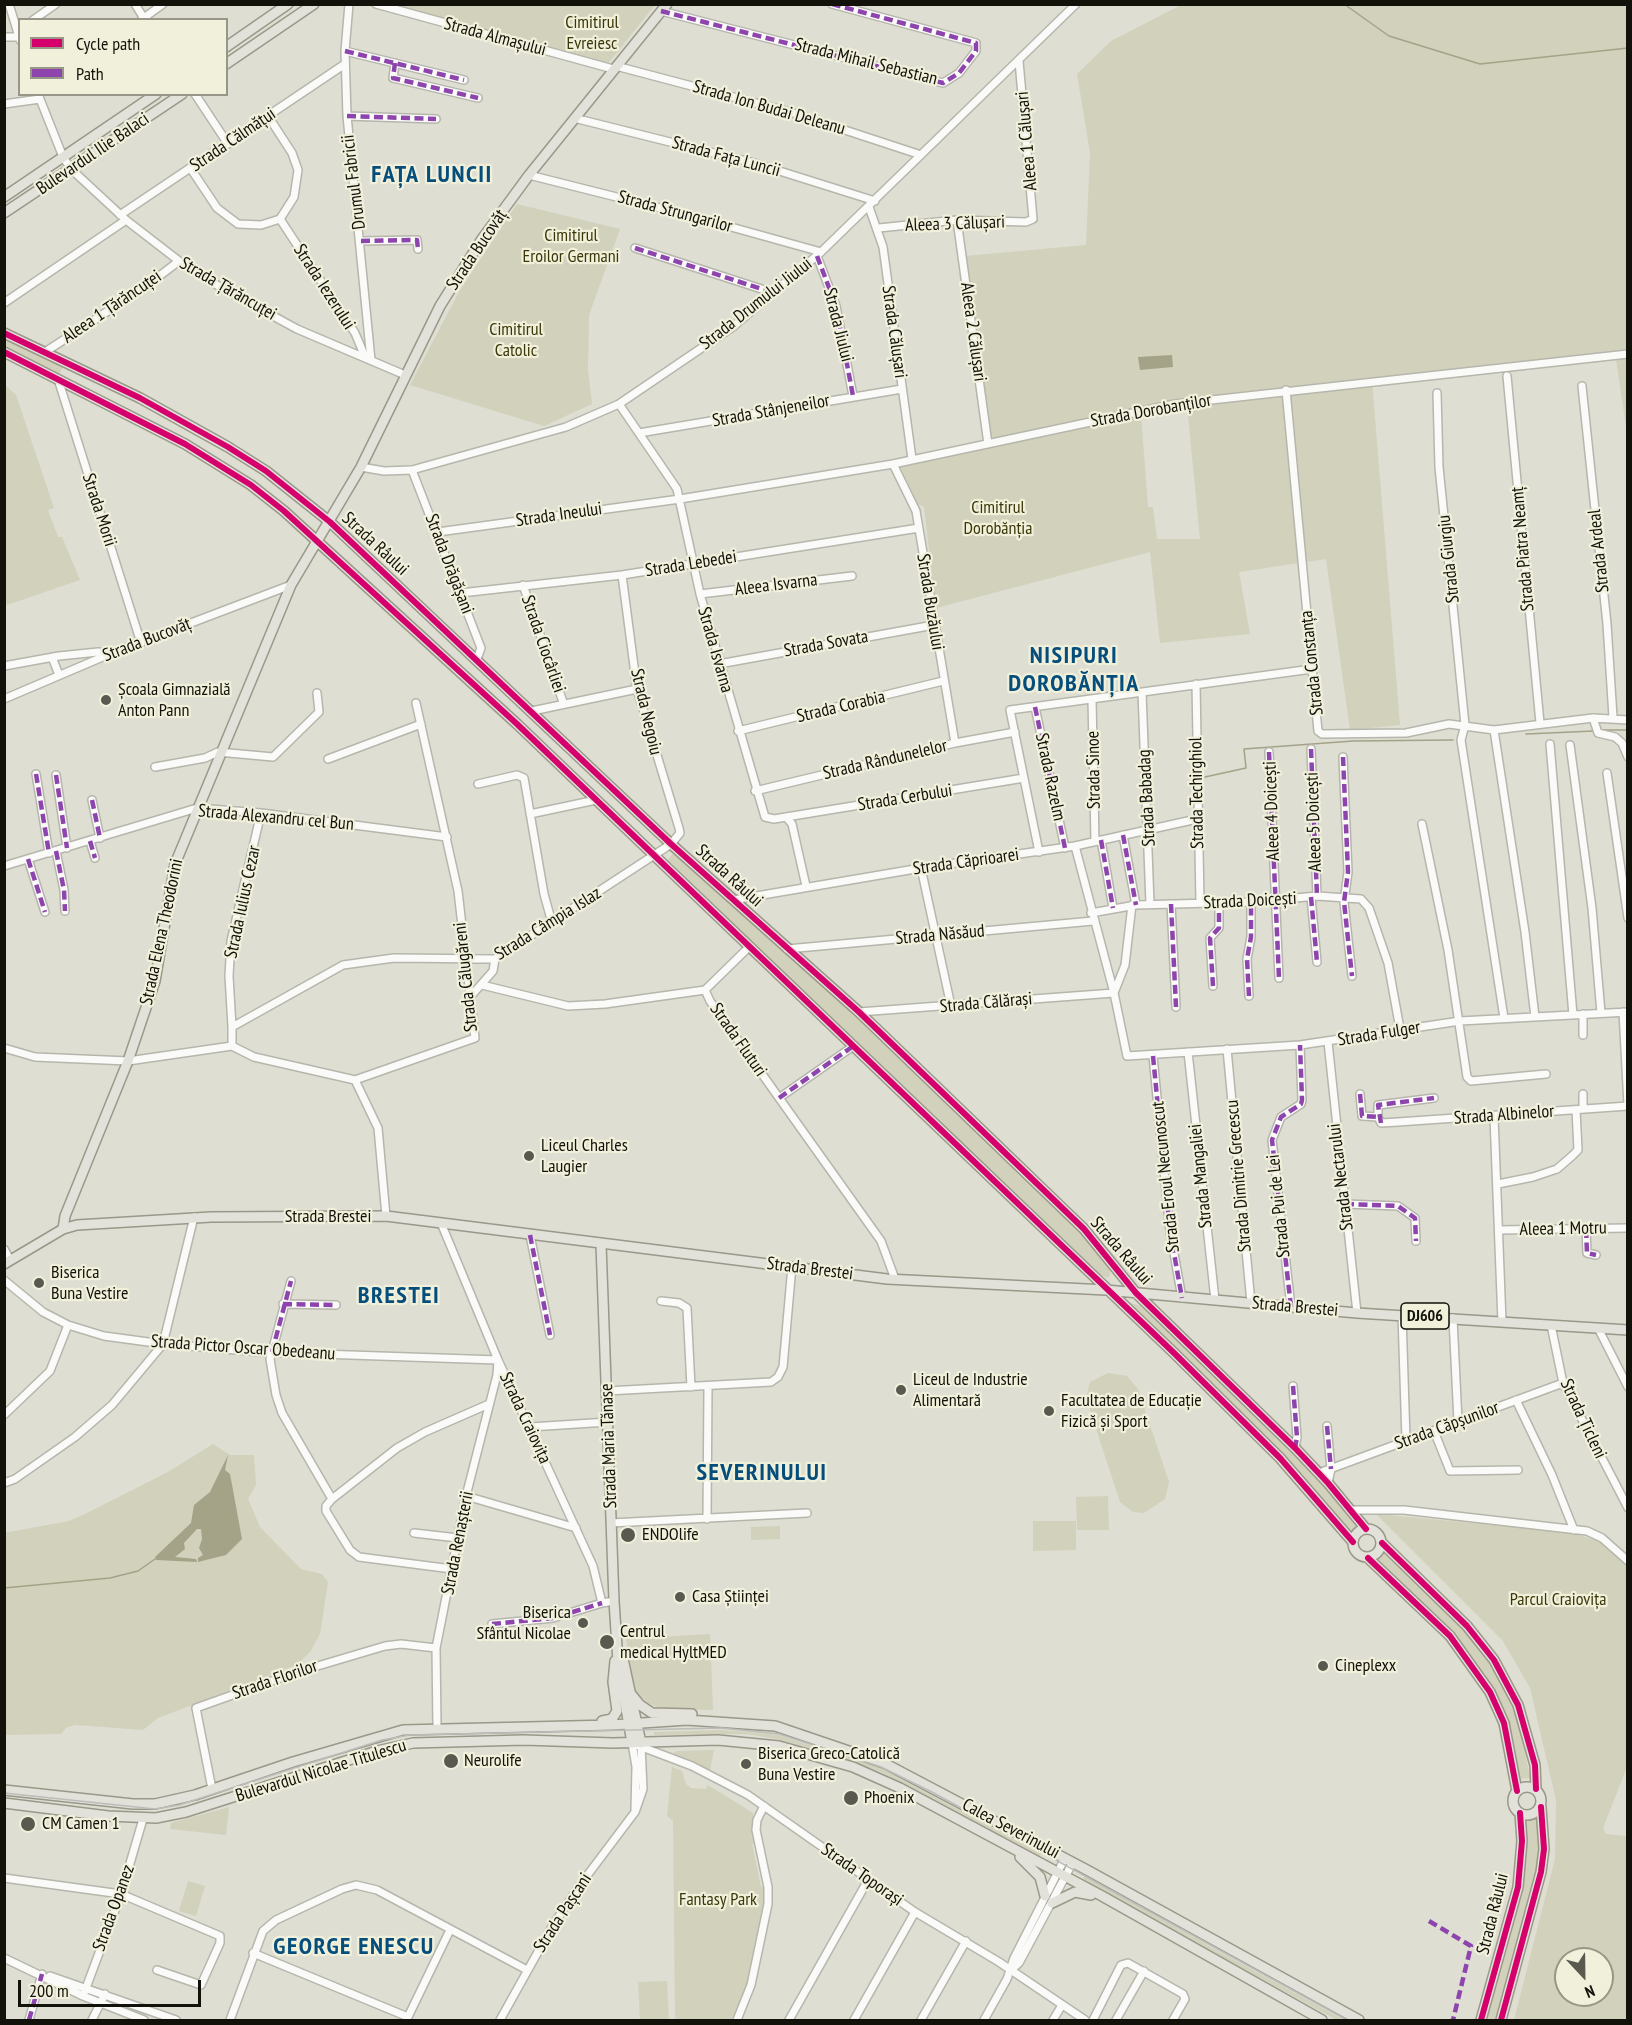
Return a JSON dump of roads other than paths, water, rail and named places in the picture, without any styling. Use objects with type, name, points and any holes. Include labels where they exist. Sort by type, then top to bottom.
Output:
[{"type":"main road","points":[[228,63],[314,4]]},
{"type":"main road","points":[[228,45],[284,6]]},
{"type":"main road","name":"Strada Bucovăț","points":[[318,541],[361,467],[405,375],[456,280],[529,175],[664,8]]},
{"type":"main road","name":"Bulevardul Ilie Balaci","points":[[5,196],[153,96]]},
{"type":"main road","name":"Bulevardul Ilie Balaci","points":[[4,213],[179,96]]},
{"type":"main road","name":"Strada Râului","points":[[4,333],[140,398],[228,447],[266,471],[330,522],[671,844],[859,1012],[1084,1229],[1136,1293],[1319,1473],[1366,1529],[1375,1531],[1382,1543],[1467,1626],[1494,1660],[1518,1705],[1535,1765],[1536,1790],[1541,1797],[1544,1849],[1541,1872],[1501,2020]]},
{"type":"main road","name":"Strada Râului","points":[[4,352],[57,376],[220,464],[269,498],[318,541],[596,800],[1088,1271],[1280,1458],[1353,1542],[1357,1553],[1368,1558],[1450,1636],[1490,1692],[1506,1732],[1517,1791],[1513,1803],[1520,1814],[1522,1841],[1518,1887],[1481,2020]]},
{"type":"main road","name":"Strada Elena Theodorini","points":[[63,1229],[65,1215],[128,1061],[155,981],[175,864],[196,808],[223,753],[291,585],[318,541]]},
{"type":"main road","name":"Strada Brestei","points":[[7,1262],[63,1229],[77,1225],[194,1217],[386,1216],[895,1279],[1106,1290],[1291,1307],[1628,1330]]},
{"type":"main road","points":[[545,1237],[554,1244],[592,1249],[602,1267]]},
{"type":"main road","name":"Strada Maria Tănase","points":[[601,1244],[614,1601],[618,1647],[638,1744]]},
{"type":"main road","points":[[1084,1289],[1089,1283],[1088,1271]]},
{"type":"main road","points":[[1353,1542],[1357,1533],[1366,1529]]},
{"type":"main road","points":[[1368,1558],[1378,1552],[1382,1543]]},
{"type":"main road","points":[[590,1725],[612,1719],[616,1715],[613,1682],[618,1647]]},
{"type":"main road","name":"Strada Maria Tănase","points":[[618,1647],[631,1694],[633,1723]]},
{"type":"main road","points":[[631,1694],[652,1713],[700,1714],[724,1721]]},
{"type":"main road","name":"Calea Severinului","points":[[633,1723],[724,1721],[775,1726],[877,1759],[1069,1860],[1359,2020]]},
{"type":"main road","name":"Bulevardul Nicolae Titulescu","points":[[4,1790],[142,1804],[182,1799],[403,1730],[633,1723]]},
{"type":"main road","name":"Bulevardul Nicolae Titulescu","points":[[4,1803],[143,1819],[186,1812],[377,1751],[413,1743],[512,1740],[638,1744]]},
{"type":"main road","name":"Calea Severinului","points":[[638,1744],[735,1740],[779,1746],[814,1754],[883,1780],[1102,1896],[1322,2020]]},
{"type":"main road","points":[[1517,1791],[1526,1787],[1536,1790]]},
{"type":"main road","points":[[1520,1814],[1533,1815],[1540,1807]]},
{"type":"main road","points":[[1017,1853],[1040,1877],[1048,1900],[1075,1892],[1102,1896]]},
{"type":"street","points":[[9,4],[18,31]]},
{"type":"street","points":[[36,18],[56,4]]},
{"type":"street","points":[[135,4],[142,18]]},
{"type":"street","points":[[144,18],[163,4]]},
{"type":"street","name":"Drumul Fabricii","points":[[349,4],[345,51],[347,116],[361,241],[368,358]]},
{"type":"street","name":"Strada Almașului","points":[[376,4],[615,68]]},
{"type":"street","name":"Strada Mihail Sebastian","points":[[664,8],[943,83],[959,73],[976,51],[976,43],[832,4]]},
{"type":"street","name":"Strada Drumului Jiului","points":[[361,467],[384,471],[412,470],[566,428],[619,404],[734,326],[819,254],[1076,4]]},
{"type":"street","points":[[284,6],[293,19]]},
{"type":"street","points":[[345,51],[464,80]]},
{"type":"street","name":"Aleea 1 Călușari","points":[[1019,61],[1034,215],[1032,220]]},
{"type":"street","points":[[394,63],[393,78],[478,98]]},
{"type":"street","name":"Strada Călmățui","points":[[4,303],[191,169],[345,64]]},
{"type":"street","name":"Strada Ion Budai Deleanu","points":[[615,68],[790,112],[921,155]]},
{"type":"street","points":[[196,96],[228,144]]},
{"type":"street","points":[[4,104],[39,97]]},
{"type":"street","name":"Strada Țărăncuței","points":[[39,97],[63,157],[71,169],[123,218],[178,261],[297,329],[405,375]]},
{"type":"street","points":[[191,169],[217,208],[238,224],[261,225],[280,219],[294,197],[298,170],[292,153],[268,116]]},
{"type":"street","points":[[347,116],[436,119]]},
{"type":"street","name":"Strada Fața Luncii","points":[[574,118],[754,163],[875,201]]},
{"type":"street","name":"Strada Strungarilor","points":[[529,175],[688,214],[819,254]]},
{"type":"street","name":"Strada Călușari","points":[[869,207],[879,228],[912,459]]},
{"type":"street","name":"Strada Iezerului","points":[[280,219],[355,333],[368,358]]},
{"type":"street","name":"Aleea 3 Călușari","points":[[879,228],[957,220],[1026,222],[1032,220]]},
{"type":"street","name":"Aleea 2 Călușari","points":[[957,220],[988,444]]},
{"type":"street","points":[[361,241],[417,240],[418,249]]},
{"type":"street","points":[[635,248],[774,293]]},
{"type":"street","name":"Strada Jiului","points":[[819,254],[836,306],[853,396]]},
{"type":"street","name":"Aleea 1 Țărăncuței","points":[[45,352],[145,287],[178,261]]},
{"type":"street","name":"Strada Dorobanților","points":[[680,499],[893,464],[1175,404],[1628,354]]},
{"type":"street","name":"Strada Morii","points":[[57,376],[141,642]]},
{"type":"street","name":"Strada Piatra Neamț","points":[[1507,376],[1540,723]]},
{"type":"street","name":"Strada Ardeal","points":[[1582,386],[1607,624],[1613,717]]},
{"type":"street","name":"Strada Stânjeneilor","points":[[639,433],[902,389]]},
{"type":"street","name":"Strada Constanța","points":[[1286,390],[1318,731],[1322,734],[1406,733],[1449,724],[1465,724],[1494,730],[1593,718],[1613,717],[1628,720]]},
{"type":"street","name":"Strada Giurgiu","points":[[1437,393],[1439,467],[1465,724],[1461,740],[1504,1018]]},
{"type":"street","name":"Strada Isvarna","points":[[619,404],[668,472],[680,499],[700,594],[755,791],[768,820],[786,818]]},
{"type":"street","name":"Strada Buzăului","points":[[893,464],[916,511],[956,744]]},
{"type":"street","name":"Strada Drăgășani","points":[[412,470],[438,532],[481,648],[477,659]]},
{"type":"street","name":"Strada Ineului","points":[[438,532],[680,499]]},
{"type":"street","name":"Strada Lebedei","points":[[461,593],[693,564],[919,528]]},
{"type":"street","name":"Strada Negoiu","points":[[622,574],[637,689],[680,833],[671,844]]},
{"type":"street","name":"Aleea Isvarna","points":[[700,594],[852,576]]},
{"type":"street","name":"Strada Bucovăț","points":[[4,699],[112,653],[291,585]]},
{"type":"street","name":"Strada Ciocârliei","points":[[524,585],[563,702]]},
{"type":"street","name":"Strada Sovata","points":[[719,664],[934,625]]},
{"type":"street","points":[[4,666],[52,657],[98,652],[112,653]]},
{"type":"street","points":[[52,657],[59,675]]},
{"type":"street","points":[[1039,852],[1010,710],[1312,669]]},
{"type":"street","name":"Strada Corabia","points":[[738,731],[944,681]]},
{"type":"street","name":"Strada Techirghiol","points":[[1196,684],[1200,903]]},
{"type":"street","points":[[532,711],[563,702],[637,689]]},
{"type":"street","name":"Strada Babadag","points":[[1142,692],[1150,904]]},
{"type":"street","points":[[155,767],[223,753],[273,757],[319,712],[317,693]]},
{"type":"street","name":"Strada Sinoe","points":[[1092,699],[1098,841],[1113,908]]},
{"type":"street","name":"Strada Călugăreni","points":[[355,1080],[475,1038],[458,891],[416,703]]},
{"type":"street","name":"Strada Razelm","points":[[1035,707],[1065,848]]},
{"type":"street","points":[[1593,718],[1598,733],[1615,737],[1622,743],[1628,757]]},
{"type":"street","points":[[328,759],[421,724]]},
{"type":"street","points":[[1494,730],[1535,1017]]},
{"type":"street","name":"Strada Rândunelelor","points":[[755,791],[1015,732]]},
{"type":"street","points":[[1550,744],[1573,1015]]},
{"type":"street","points":[[1570,745],[1592,908],[1601,1013]]},
{"type":"street","name":"Aleea 5 Doicești","points":[[1311,749],[1317,962]]},
{"type":"street","name":"Aleea 4 Doicești","points":[[1269,752],[1279,978]]},
{"type":"street","points":[[1343,757],[1347,822],[1344,902],[1352,976]]},
{"type":"street","points":[[1606,773],[1628,918]]},
{"type":"street","points":[[36,774],[64,890],[66,911]]},
{"type":"street","points":[[56,775],[67,848]]},
{"type":"street","points":[[478,784],[521,776],[544,894],[552,923]]},
{"type":"street","name":"Strada Cerbului","points":[[786,818],[1024,778]]},
{"type":"street","points":[[92,800],[100,838]]},
{"type":"street","points":[[530,814],[596,800]]},
{"type":"street","name":"Strada Alexandru cel Bun","points":[[4,866],[196,808],[261,813],[447,837]]},
{"type":"street","name":"Strada Iulius Cezar","points":[[232,1027],[230,949],[261,813]]},
{"type":"street","points":[[786,818],[792,824],[806,886]]},
{"type":"street","name":"Strada Căprioarei","points":[[733,900],[806,886],[1065,848],[1197,819]]},
{"type":"street","points":[[1422,824],[1460,1021],[1468,1080],[1546,1074]]},
{"type":"street","points":[[1114,993],[1125,964],[1134,905],[1123,835]]},
{"type":"street","points":[[90,841],[95,858]]},
{"type":"street","name":"Strada Câmpia Islaz","points":[[232,1027],[343,964],[394,958],[495,959],[671,844]]},
{"type":"street","points":[[1075,846],[1093,921],[1114,993]]},
{"type":"street","points":[[28,859],[45,912]]},
{"type":"street","points":[[921,868],[951,1006]]},
{"type":"street","name":"Strada Doicești","points":[[1091,913],[1150,904],[1251,902],[1346,896],[1361,899],[1365,903],[1388,963],[1400,1029]]},
{"type":"street","points":[[1249,996],[1247,959],[1251,937],[1251,902]]},
{"type":"street","points":[[1213,986],[1210,938],[1219,928],[1219,903]]},
{"type":"street","points":[[1171,904],[1176,1007]]},
{"type":"street","name":"Strada Năsăud","points":[[788,949],[1093,921]]},
{"type":"street","points":[[705,990],[749,947]]},
{"type":"street","points":[[471,996],[494,971],[495,959]]},
{"type":"street","name":"Strada Fluturi","points":[[482,985],[568,1006],[605,1004],[705,990],[710,1001],[881,1241],[895,1279]]},
{"type":"street","name":"Strada Fulger","points":[[1114,993],[1123,1049],[1126,1056],[1131,1057],[1328,1042],[1460,1021],[1625,1012]]},
{"type":"street","name":"Strada Călărași","points":[[859,1012],[1114,993]]},
{"type":"street","points":[[1625,1012],[1628,1106]]},
{"type":"street","points":[[1583,1014],[1583,1035]]},
{"type":"street","points":[[232,1027],[232,1046]]},
{"type":"street","name":"Strada Nectarului","points":[[1328,1042],[1357,1312]]},
{"type":"street","name":"Strada Pui de Lei","points":[[1291,1307],[1272,1140],[1281,1118],[1301,1104],[1300,1045]]},
{"type":"street","points":[[4,1048],[35,1057],[128,1061],[232,1046],[254,1057],[355,1080],[378,1128],[386,1216]]},
{"type":"street","points":[[779,1098],[852,1047]]},
{"type":"street","name":"Strada Dimitrie Grecescu","points":[[1227,1049],[1251,1303]]},
{"type":"street","name":"Strada Mangaliei","points":[[1188,1052],[1215,1300]]},
{"type":"street","name":"Strada Eroul Necunoscut","points":[[1154,1056],[1170,1231],[1182,1298]]},
{"type":"street","points":[[1360,1094],[1362,1116],[1380,1120],[1378,1105],[1434,1098]]},
{"type":"street","points":[[1498,1184],[1533,1177],[1557,1169],[1578,1150],[1582,1094]]},
{"type":"street","name":"Strada Albinelor","points":[[1380,1120],[1494,1117],[1628,1106]]},
{"type":"street","points":[[1494,1117],[1502,1322]]},
{"type":"street","points":[[1345,1204],[1398,1206],[1415,1218],[1416,1241]]},
{"type":"street","points":[[4,1483],[33,1467],[112,1405],[163,1344],[194,1217]]},
{"type":"street","name":"Strada Craiovița","points":[[441,1223],[498,1360],[593,1566],[602,1602]]},
{"type":"street","name":"Aleea 1 Motru","points":[[1499,1230],[1628,1228]]},
{"type":"street","points":[[1586,1229],[1587,1253],[1596,1254]]},
{"type":"street","points":[[530,1235],[550,1335]]},
{"type":"street","points":[[4,1249],[7,1262]]},
{"type":"street","points":[[607,1391],[767,1383],[778,1377],[783,1367],[792,1266]]},
{"type":"street","name":"Strada Pictor Oscar Obedeanu","points":[[4,1280],[38,1310],[68,1325],[104,1335],[163,1344],[272,1352],[498,1360]]},
{"type":"street","points":[[291,1281],[270,1359],[279,1405],[332,1499]]},
{"type":"street","points":[[661,1301],[679,1303],[687,1308],[691,1387]]},
{"type":"street","points":[[283,1304],[336,1305]]},
{"type":"street","points":[[1402,1315],[1406,1440]]},
{"type":"street","points":[[1453,1318],[1458,1422]]},
{"type":"street","points":[[4,1414],[50,1371],[68,1325]]},
{"type":"street","name":"Strada Țicleni","points":[[1551,1325],[1563,1383],[1628,1508]]},
{"type":"street","points":[[1598,1328],[1628,1387]]},
{"type":"street","name":"Strada Renașterii","points":[[437,1728],[436,1648],[466,1496],[498,1360]]},
{"type":"street","name":"Strada Căpșunilor","points":[[1319,1473],[1563,1383]]},
{"type":"street","points":[[1293,1386],[1297,1437],[1294,1448]]},
{"type":"street","points":[[707,1519],[708,1387]]},
{"type":"street","points":[[1516,1400],[1552,1475],[1574,1530]]},
{"type":"street","points":[[452,1569],[354,1554],[326,1511],[332,1499],[397,1448],[425,1432],[489,1404]]},
{"type":"street","points":[[530,1427],[608,1422]]},
{"type":"street","points":[[1327,1426],[1331,1469],[1328,1483]]},
{"type":"street","points":[[1434,1431],[1450,1471],[1518,1470]]},
{"type":"street","points":[[466,1496],[576,1528]]},
{"type":"street","points":[[1351,1510],[1404,1510],[1587,1532],[1602,1538],[1628,1561]]},
{"type":"street","points":[[611,1523],[807,1513]]},
{"type":"street","points":[[414,1533],[458,1538]]},
{"type":"street","points":[[492,1624],[553,1618],[602,1602],[614,1601]]},
{"type":"street","name":"Strada Florilor","points":[[212,1789],[196,1708],[294,1673],[386,1646],[401,1644],[436,1648]]},
{"type":"street","name":"Strada Toporași","points":[[638,1744],[692,1766],[764,1806],[915,1912],[966,1941],[1085,2020]]},
{"type":"street","name":"Strada Pașcani","points":[[500,2020],[527,1970],[580,1885],[635,1812],[638,1744]]},
{"type":"street","points":[[736,2020],[752,1985],[768,1904],[768,1887],[756,1830],[757,1820],[764,1806]]},
{"type":"street","name":"Strada Opanez","points":[[83,1996],[121,1894],[143,1819]]},
{"type":"street","points":[[984,2020],[1010,1971],[1020,1963],[1069,1860]]},
{"type":"street","points":[[4,1878],[121,1894],[220,1935],[220,1942],[201,1985],[157,1970]]},
{"type":"street","points":[[789,2020],[868,1880]]},
{"type":"street","points":[[230,2020],[263,1931],[276,1920],[342,1889],[356,1885],[377,1890],[527,1970]]},
{"type":"street","points":[[854,2020],[915,1912]]},
{"type":"street","points":[[253,1953],[407,2019],[450,1930]]},
{"type":"street","points":[[921,2020],[966,1941]]},
{"type":"street","points":[[4,1958],[101,2003],[123,2017],[144,2020]]},
{"type":"street","points":[[1093,2020],[1121,1965],[1128,1963],[1185,1996],[1173,2020]]},
{"type":"street","points":[[1116,2020],[1144,1971]]},
{"type":"street","points":[[42,1974],[86,1987],[176,2020]]},
{"type":"street","points":[[28,2020],[42,1974]]},
{"type":"street","points":[[92,2020],[105,1994]]},
{"type":"street","points":[[1053,2020],[1062,2005]]},
{"type":"waterway","points":[[1344,4],[1389,36],[1480,64],[1628,48]]},
{"type":"waterway","points":[[1602,730],[1628,730]]},
{"type":"waterway","points":[[1526,734],[1594,731]]},
{"type":"waterway","points":[[1205,777],[1246,768],[1244,749],[1353,741],[1453,740]]},
{"type":"waterway","points":[[4,1588],[110,1578],[138,1571],[155,1559]]},
{"type":"tram line","points":[[4,1793],[155,1809],[179,1805],[382,1740],[410,1735],[721,1728],[779,1734],[881,1767],[932,1792],[1347,2020]]},
{"type":"place","name":"Școala Gimnazială Anton Pann","points":[[106,700]]},
{"type":"place","name":"Liceul Charles Laugier","points":[[529,1156]]},
{"type":"place","name":"Biserica Buna Vestire","points":[[39,1283]]},
{"type":"place","name":"Liceul de Industrie Alimentară","points":[[901,1390]]},
{"type":"place","name":"Facultatea de Educație Fizică și Sport","points":[[1049,1411]]},
{"type":"place","name":"ENDOlife","points":[[628,1535]]},
{"type":"place","name":"Casa Științei","points":[[680,1597]]},
{"type":"place","name":"Biserica Sfântul Nicolae","points":[[583,1623]]},
{"type":"place","name":"Centrul medical HyltMED","points":[[607,1642]]},
{"type":"place","name":"Cineplexx","points":[[1323,1666]]},
{"type":"place","name":"Neurolife","points":[[451,1761]]},
{"type":"place","name":"Biserica Greco-Catolică Buna Vestire","points":[[746,1764]]},
{"type":"place","name":"Phoenix","points":[[851,1798]]},
{"type":"place","name":"CM Camen 1","points":[[28,1824]]},
{"type":"district","name":"FAȚA LUNCII","points":[[432,175]]},
{"type":"district","name":"NISIPURI DOROBĂNȚIA","points":[[1074,670]]},
{"type":"district","name":"BRESTEI","points":[[399,1296]]},
{"type":"district","name":"SEVERINULUI","points":[[762,1473]]},
{"type":"district","name":"GEORGE ENESCU","points":[[354,1947]]},
{"type":"park label","name":"Cimitirul Evreiesc","points":[[592,33]]},
{"type":"park label","name":"Cimitirul Eroilor Germani","points":[[571,246]]},
{"type":"park label","name":"Cimitirul Catolic","points":[[516,340]]},
{"type":"park label","name":"Cimitirul Dorobănția","points":[[998,518]]},
{"type":"park label","name":"Parcul Craiovița","points":[[1558,1600]]},
{"type":"park label","name":"Fantasy Park","points":[[718,1900]]}]
